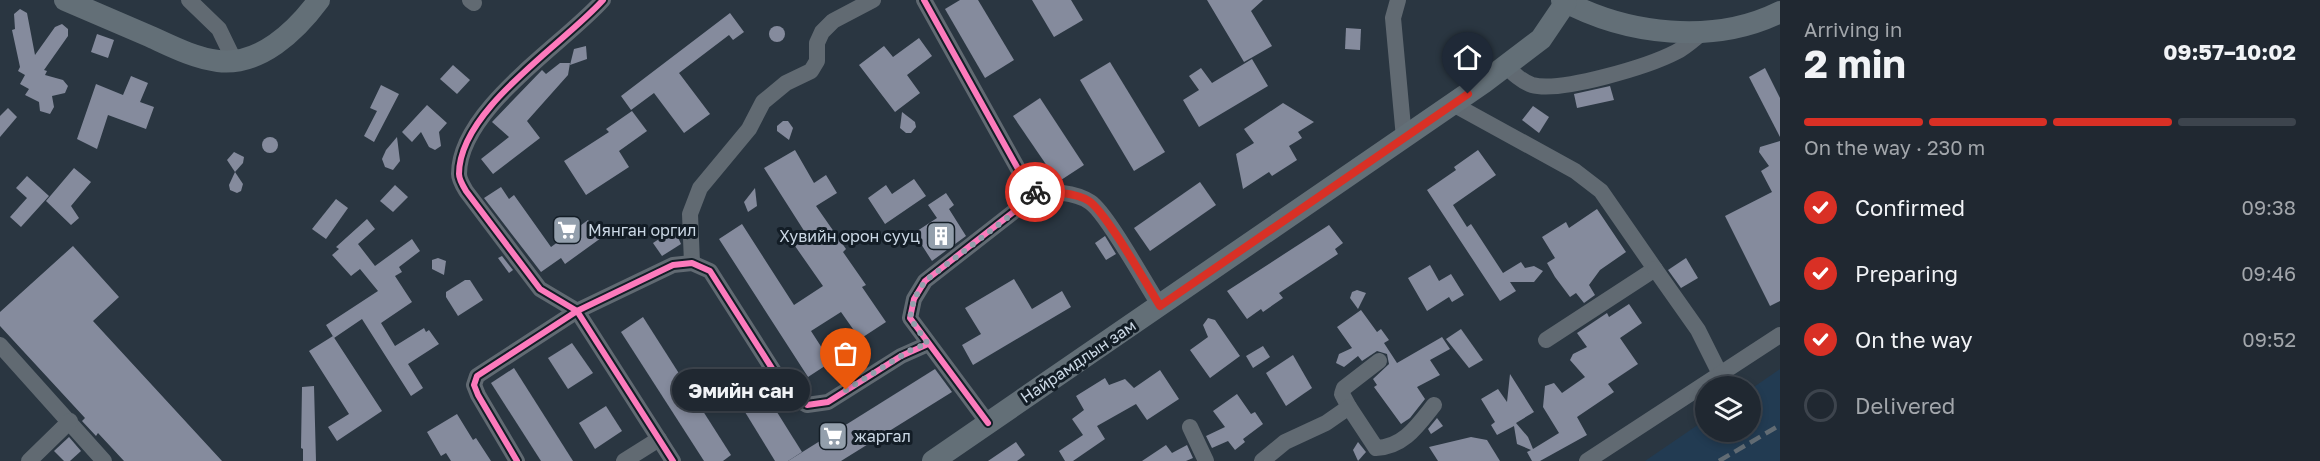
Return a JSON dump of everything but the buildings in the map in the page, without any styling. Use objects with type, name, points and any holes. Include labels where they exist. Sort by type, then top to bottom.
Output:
[{"type":"main road","points":[[65,0],[193,54],[218,61],[234,60],[260,52],[287,37],[319,0]]},
{"type":"main road","points":[[1564,1],[1610,21],[1678,32],[1702,32],[1759,22],[1780,12]]},
{"type":"main road","name":"Найрамдлын зам","points":[[933,461],[1454,104],[1541,39],[1564,1]]},
{"type":"street","points":[[189,0],[219,29],[234,60]]},
{"type":"street","points":[[603,0],[520,73],[468,137],[459,175],[466,191],[540,289],[577,311],[673,461]]},
{"type":"street","points":[[692,263],[690,214],[700,188],[749,129],[763,102],[786,83],[811,71],[817,61],[817,43],[822,32],[833,21],[873,0]]},
{"type":"street","points":[[924,0],[1022,176],[1026,192],[1021,206],[925,281],[914,299],[910,318],[988,423]]},
{"type":"street","points":[[1398,0],[1393,18],[1404,138]]},
{"type":"street","points":[[1506,66],[1521,80],[1533,85],[1551,87],[1629,70],[1658,60],[1679,50],[1702,32]]},
{"type":"street","points":[[1454,104],[1575,171],[1601,191],[1698,330],[1720,374]]},
{"type":"street","points":[[1026,192],[1053,192],[1090,202],[1102,216],[1160,306]]},
{"type":"street","points":[[517,461],[478,395],[475,380],[485,368],[577,311],[673,265],[692,263],[702,266],[716,279],[789,395],[797,402],[818,405],[828,402],[908,352],[928,344]]},
{"type":"street","points":[[1546,340],[1655,269]]},
{"type":"street","points":[[1587,461],[1780,335]]},
{"type":"street","points":[[0,345],[104,461]]},
{"type":"street","points":[[1379,361],[1344,388],[1342,394],[1376,448],[1387,448],[1407,438],[1434,405]]},
{"type":"street","points":[[1262,461],[1285,442],[1326,423],[1349,407]]},
{"type":"street","points":[[29,461],[70,421]]},
{"type":"street","points":[[1190,427],[1206,461]]},
{"type":"street","points":[[624,461],[659,439]]},
{"type":"shaded area","points":[[1780,369],[1780,461],[1645,461],[1695,427],[1695,442],[1761,442],[1761,382]]},
{"type":"railway","points":[[1719,461],[1780,425]]},
{"type":"cycle path","points":[[603,0],[494,102],[476,126],[464,150],[459,176],[466,191],[540,289],[577,311],[673,461]]},
{"type":"cycle path","points":[[924,0],[1022,176],[1026,192],[1021,206],[925,281],[914,299],[910,318],[988,423]]},
{"type":"cycle path","points":[[517,461],[478,395],[474,385],[477,376],[577,311],[673,265],[692,263],[710,271],[789,395],[807,405],[828,402],[901,356],[928,344]]},
{"type":"way so far","points":[[846,390],[914,348],[928,344],[910,318],[914,299],[925,281],[1021,206],[1026,192],[1035,192]]},
{"type":"place","name":"Мянган оргил","points":[[567,230]]},
{"type":"place","name":"Хувийн орон сууц","points":[[941,236]]},
{"type":"place","name":"Эмийн сан","points":[[846,390]]},
{"type":"place","name":"жаргал","points":[[833,436]]},
{"type":"route","points":[[1035,192],[1053,192],[1090,202],[1121,244],[1160,306],[1468,94]]}]
